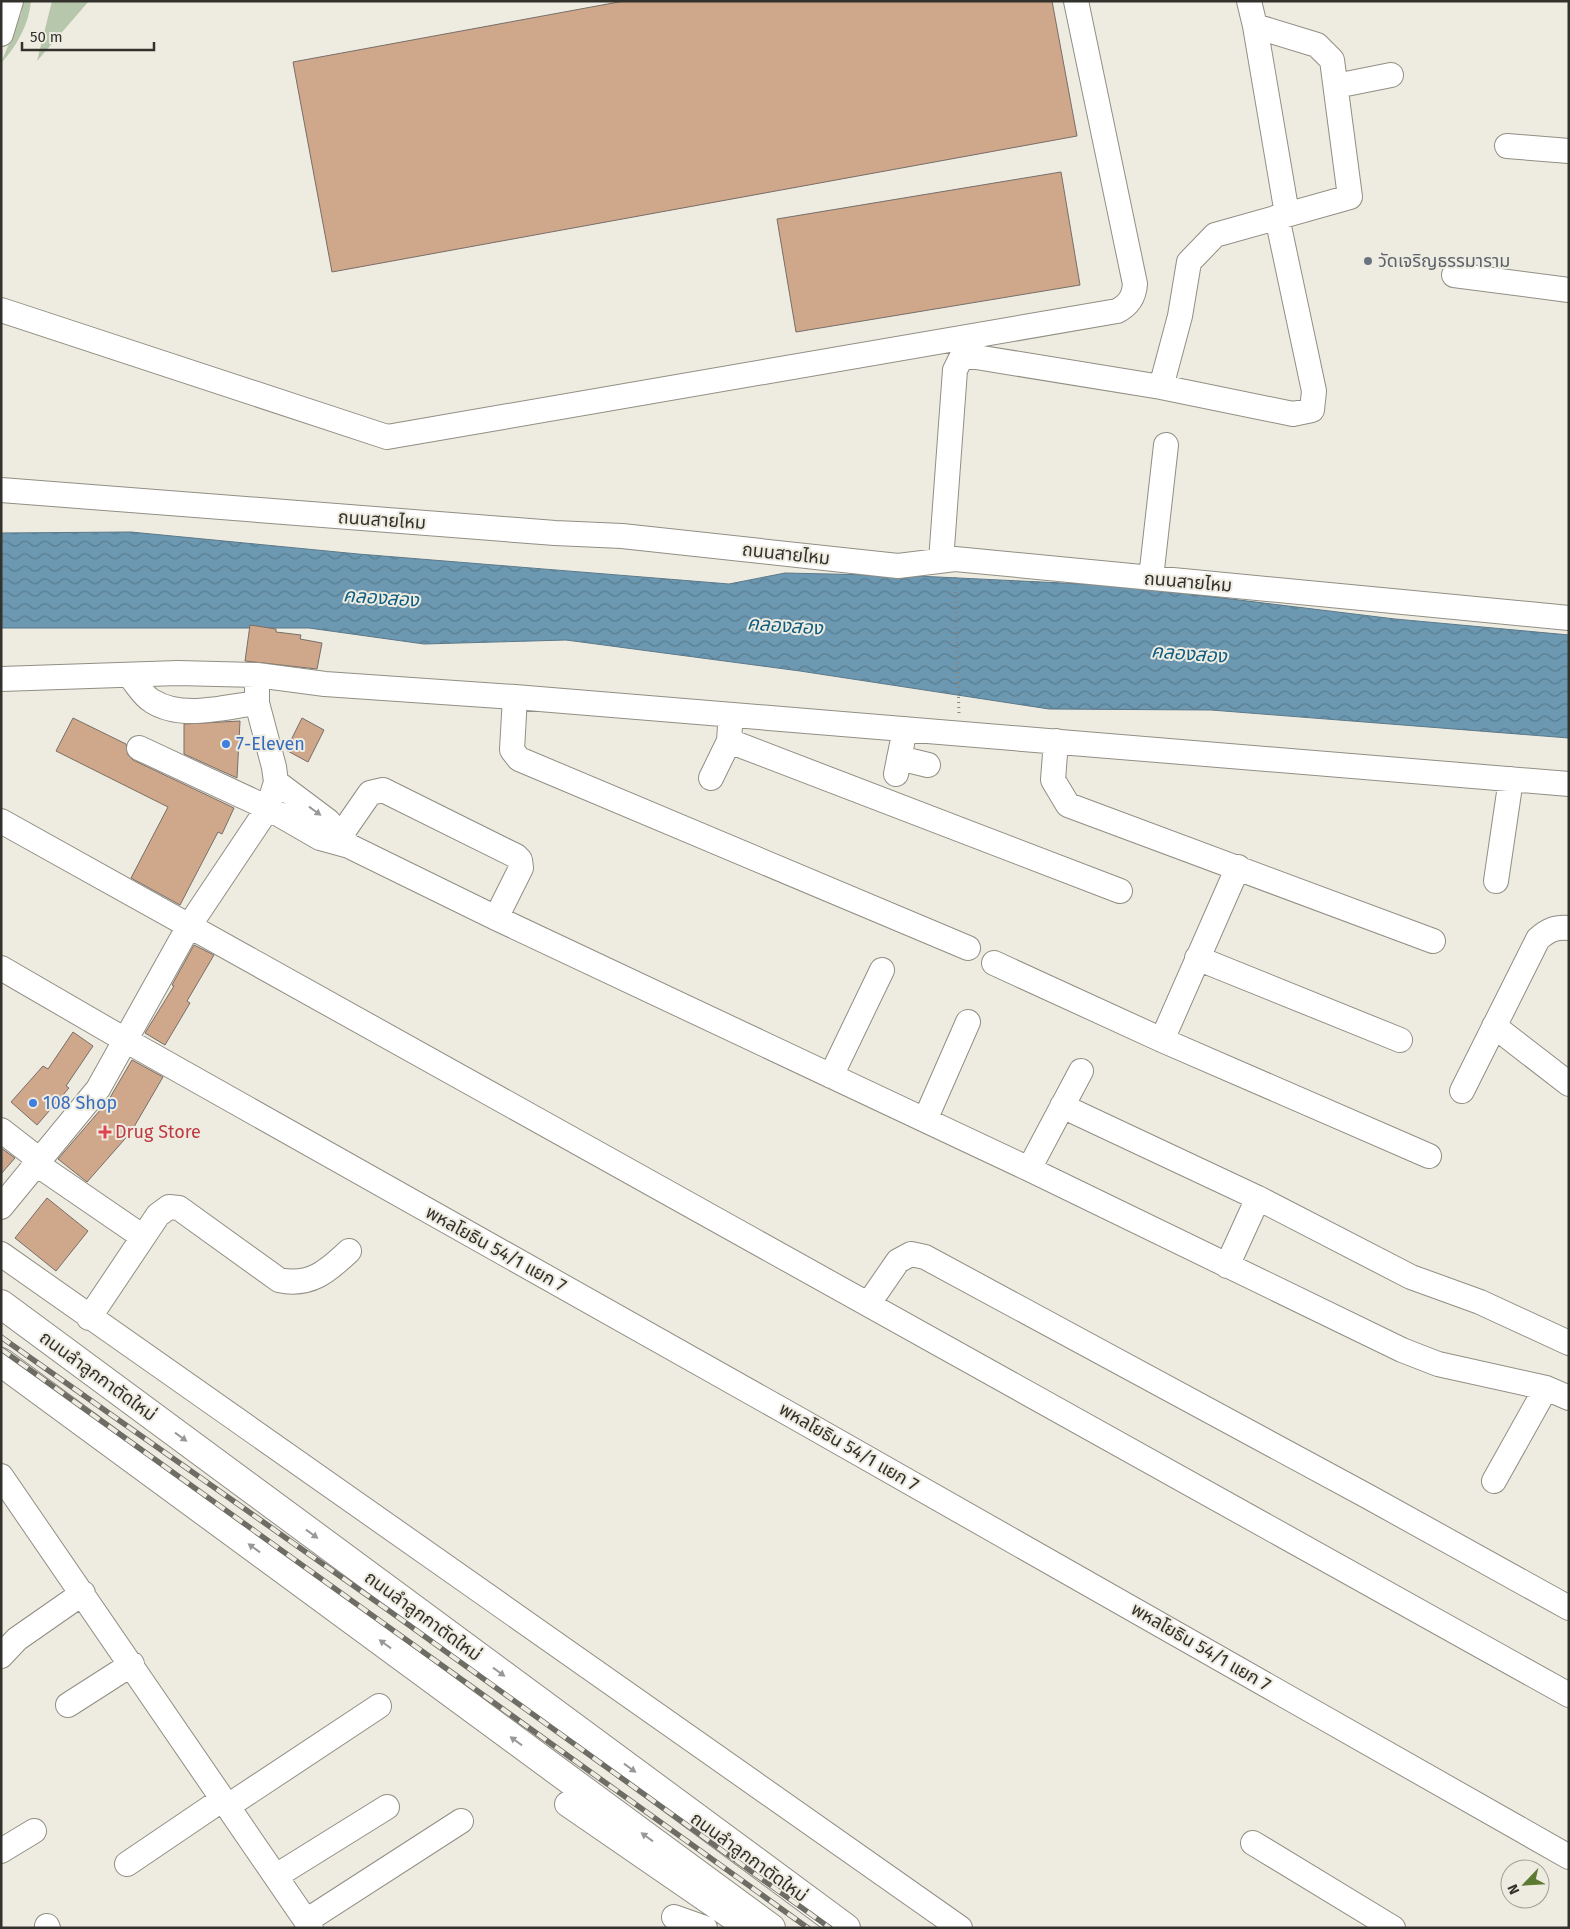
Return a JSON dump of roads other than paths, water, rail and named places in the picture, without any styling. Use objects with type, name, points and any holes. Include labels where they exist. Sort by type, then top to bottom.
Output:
[{"type":"main road","name":"ถนนลำลูกกาตัดใหม่","points":[[1,1304],[846,1928]]},
{"type":"main road","points":[[1,1362],[771,1928]]},
{"type":"street","points":[[1,34],[11,1]]},
{"type":"street","points":[[1,310],[387,437],[1117,311],[1127,306],[1135,294],[1135,284],[1076,1]]},
{"type":"street","points":[[948,566],[955,370],[961,358],[970,356],[1161,387],[1293,414],[1312,410],[1314,391],[1282,216],[1255,26],[1249,1]]},
{"type":"street","points":[[1161,387],[1180,316],[1188,262],[1215,235],[1350,197],[1332,60],[1317,46],[1255,26]]},
{"type":"street","points":[[1336,86],[1391,75]]},
{"type":"street","points":[[1507,146],[1569,152]]},
{"type":"street","points":[[1454,275],[1569,290]]},
{"type":"street","points":[[1151,578],[1166,445]]},
{"type":"street","name":"ถนนสายไหม","points":[[1,490],[555,533],[622,536],[898,566],[948,566],[956,559],[1569,618]]},
{"type":"street","points":[[1,679],[178,673],[257,675],[325,684],[731,714],[1569,784]]},
{"type":"street","points":[[129,675],[150,700],[166,708],[183,712],[257,703]]},
{"type":"street","points":[[1,1207],[40,1163],[98,1089],[126,1042],[189,926],[268,808],[276,782],[274,767],[257,703],[257,675]]},
{"type":"street","points":[[515,697],[512,750],[519,759],[968,948]]},
{"type":"street","points":[[712,778],[728,741],[731,714]]},
{"type":"street","points":[[905,729],[898,766],[928,765]]},
{"type":"street","points":[[728,741],[1120,890]]},
{"type":"street","points":[[1056,741],[1053,780],[1068,805],[1433,941]]},
{"type":"street","points":[[139,748],[268,808],[320,838],[342,841],[496,918],[1029,1169],[1226,1266],[1428,1361],[1546,1388],[1569,1398]]},
{"type":"street","points":[[1496,881],[1511,779]]},
{"type":"street","points":[[276,782],[328,821],[342,841]]},
{"type":"street","points":[[342,841],[370,793],[382,790],[516,856],[520,860],[520,868],[496,918]]},
{"type":"street","points":[[1,821],[869,1303],[1569,1695]]},
{"type":"street","points":[[1162,1040],[1238,867]]},
{"type":"street","points":[[1462,1091],[1538,939],[1548,930],[1559,927],[1569,928]]},
{"type":"street","points":[[1197,958],[1400,1040]]},
{"type":"street","points":[[994,963],[1162,1040],[1429,1156]]},
{"type":"street","name":"พหลโยธิน 54/1 แยก 7","points":[[1,968],[126,1042],[794,1416],[1569,1857]]},
{"type":"street","points":[[831,1076],[882,970]]},
{"type":"street","points":[[925,1120],[968,1022]]},
{"type":"street","points":[[1494,1026],[1569,1084]]},
{"type":"street","points":[[1029,1169],[1081,1072]]},
{"type":"street","points":[[1062,1106],[1258,1198],[1411,1277],[1480,1302],[1569,1343]]},
{"type":"street","points":[[1,1130],[40,1163],[143,1237]]},
{"type":"street","points":[[1226,1266],[1258,1198]]},
{"type":"street","points":[[89,1318],[158,1215],[169,1207],[179,1208],[280,1280],[293,1283],[314,1279],[329,1270],[349,1251]]},
{"type":"street","points":[[1,1254],[89,1318],[960,1928]]},
{"type":"street","points":[[869,1303],[898,1261],[911,1254],[925,1257],[1367,1496],[1569,1608]]},
{"type":"street","points":[[1494,1481],[1546,1388]]},
{"type":"street","points":[[1,1476],[84,1593],[309,1924],[461,1821]]},
{"type":"street","points":[[1,1656],[17,1639],[84,1593]]},
{"type":"street","points":[[68,1705],[132,1664]]},
{"type":"street","points":[[127,1864],[379,1706]]},
{"type":"street","points":[[567,1804],[747,1928]]},
{"type":"street","points":[[276,1876],[387,1807]]},
{"type":"street","points":[[1,1851],[34,1831]]},
{"type":"street","points":[[1253,1843],[1393,1928]]},
{"type":"street","points":[[674,1917],[705,1928]]},
{"type":"water","name":"คลองสอง","points":[[131,532],[358,554],[729,584],[785,573],[917,576],[1124,586],[1395,619],[1569,635],[1569,738],[1211,710],[1049,709],[800,671],[566,640],[424,644],[309,628],[1,628],[1,533]]},
{"type":"railway","points":[[1,1337],[388,1610],[830,1928]]},
{"type":"railway","points":[[1,1349],[808,1928]]},
{"type":"place","name":"วัดเจริญธรรมาราม","points":[[1368,261]]},
{"type":"place","name":"7-Eleven","points":[[226,744]]},
{"type":"place","name":"108 Shop","points":[[33,1103]]},
{"type":"place","name":"Drug Store","points":[[105,1132]]}]
